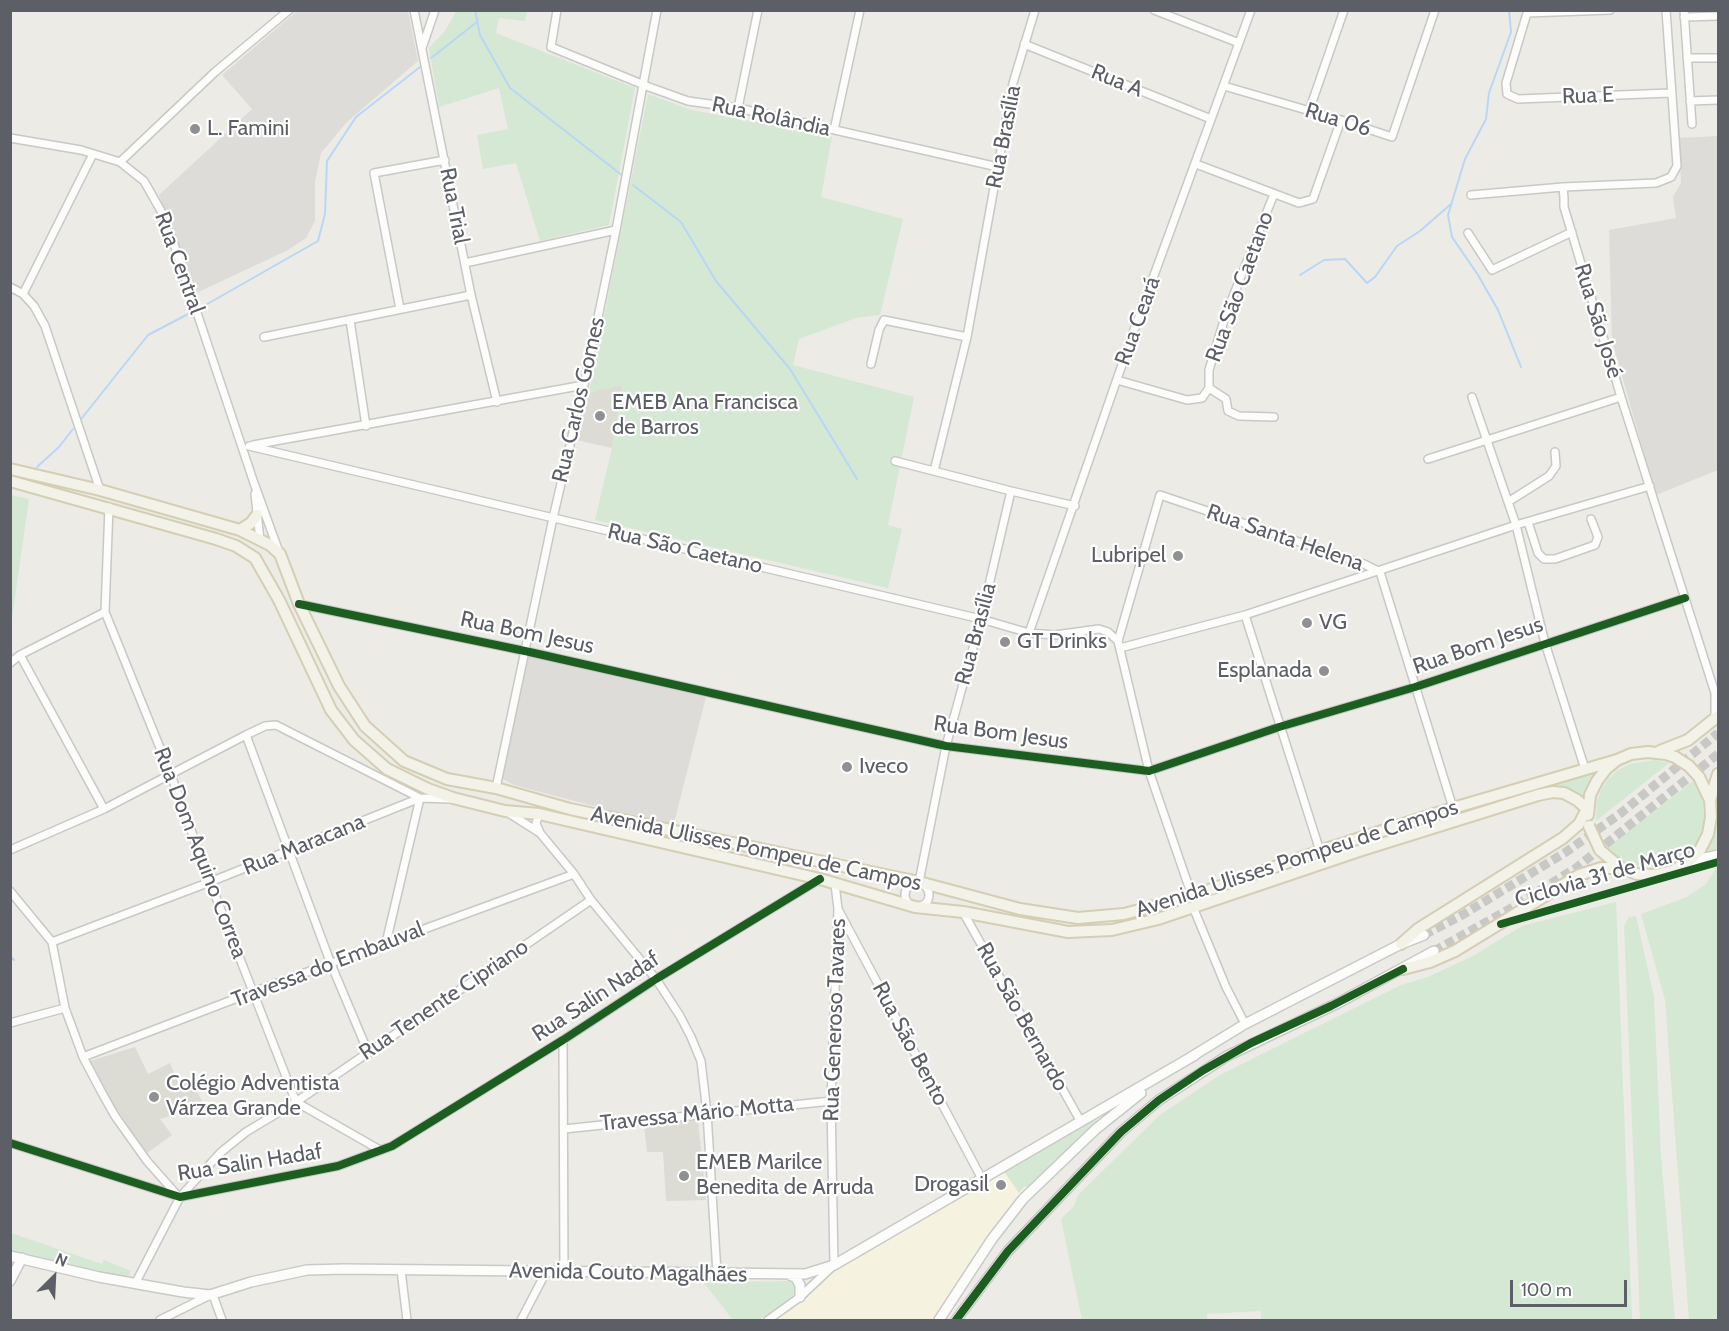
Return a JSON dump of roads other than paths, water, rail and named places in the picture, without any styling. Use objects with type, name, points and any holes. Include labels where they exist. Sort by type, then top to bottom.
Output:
[{"type":"main road","points":[[10,469],[100,490],[240,530],[280,554]]},
{"type":"main road","points":[[10,481],[109,507],[236,546],[255,558]]},
{"type":"main road","points":[[240,530],[251,523],[257,515]]},
{"type":"main road","points":[[255,558],[255,551],[260,540]]},
{"type":"main road","name":"Avenida Ulisses Pompeu de Campos","points":[[280,554],[299,604],[339,686],[365,726],[404,761],[447,779],[496,788],[570,809],[918,882],[1020,909],[1078,918],[1124,914],[1192,901],[1546,793],[1564,793],[1587,809]]},
{"type":"main road","name":"Avenida Ulisses Pompeu de Campos","points":[[255,558],[279,600],[331,710],[354,741],[387,769],[428,789],[505,811],[540,814],[820,879],[915,907],[963,912],[1068,932],[1112,930],[1158,919],[1192,901],[1320,851],[1454,808],[1617,760]]},
{"type":"main road","points":[[279,600],[288,605],[299,604]]},
{"type":"main road","points":[[1401,944],[1418,929],[1563,838],[1579,824],[1597,781],[1617,760],[1640,752],[1666,750],[1682,743],[1717,718]]},
{"type":"main road","points":[[1656,752],[1676,758],[1689,766],[1699,777],[1713,804]]},
{"type":"main road","points":[[1587,809],[1589,826],[1600,850],[1621,868],[1637,874],[1655,875],[1672,871],[1688,862],[1700,850],[1708,834],[1719,774]]},
{"type":"main road","points":[[496,788],[495,805],[505,811]]},
{"type":"main road","points":[[1688,862],[1719,855]]},
{"type":"main road","points":[[1403,969],[1430,962],[1455,951],[1579,875],[1601,868],[1621,868]]},
{"type":"main road","points":[[939,1320],[992,1239],[1023,1199],[1096,1129],[1131,1100],[1195,1055],[1245,1024],[1401,944],[1424,935]]},
{"type":"main road","points":[[956,1320],[1008,1251],[1121,1132],[1159,1100],[1202,1071],[1251,1043],[1331,1006],[1434,951]]},
{"type":"main road","name":"Avenida Couto Magalhães","points":[[10,1256],[99,1278],[211,1295],[251,1282],[307,1270],[805,1274],[834,1265],[1195,1055]]},
{"type":"main road","points":[[10,1281],[22,1258]]},
{"type":"main road","points":[[790,1275],[796,1278],[800,1285],[800,1297]]},
{"type":"street","points":[[120,162],[215,72],[289,10]]},
{"type":"street","name":"Rua Trial","points":[[414,10],[471,295],[497,402]]},
{"type":"street","points":[[422,48],[435,10]]},
{"type":"street","name":"Rua Rolândia","points":[[557,10],[551,47],[688,101],[738,108],[998,167]]},
{"type":"street","name":"Rua Carlos Gomes","points":[[496,788],[553,518],[584,386],[657,10]]},
{"type":"street","points":[[738,108],[758,10]]},
{"type":"street","points":[[834,130],[860,10]]},
{"type":"street","name":"Rua Brasília","points":[[934,471],[967,337],[1013,83],[1035,10]]},
{"type":"street","points":[[1154,10],[1239,43]]},
{"type":"street","name":"Rua Ceará","points":[[1029,633],[1075,506],[1134,330],[1251,10]]},
{"type":"street","points":[[1308,111],[1344,10]]},
{"type":"street","name":"Rua 06","points":[[1224,86],[1392,137],[1435,10]]},
{"type":"street","points":[[1528,12],[1610,10]]},
{"type":"street","points":[[1471,195],[1563,187],[1656,183],[1671,177],[1677,166],[1670,93],[1666,10]]},
{"type":"street","name":"Rua E","points":[[1528,12],[1506,83],[1507,94],[1518,99],[1670,93]]},
{"type":"street","points":[[1692,124],[1684,14],[1719,16]]},
{"type":"street","name":"Rua A","points":[[1024,44],[1211,118]]},
{"type":"street","points":[[1687,58],[1719,58]]},
{"type":"street","points":[[1690,101],[1719,100]]},
{"type":"street","points":[[1196,164],[1299,203],[1313,199],[1341,120]]},
{"type":"street","name":"Rua Central","points":[[10,138],[93,154],[120,162],[144,181],[161,211],[175,247],[280,554]]},
{"type":"street","points":[[23,294],[93,154]]},
{"type":"street","points":[[400,309],[374,173],[445,160]]},
{"type":"street","name":"Rua São José","points":[[1563,187],[1564,207],[1621,397],[1715,693],[1717,718]]},
{"type":"street","name":"Rua São Caetano","points":[[1117,380],[1187,400],[1202,398],[1209,388],[1209,370],[1226,314],[1274,194]]},
{"type":"street","points":[[465,263],[616,230]]},
{"type":"street","points":[[1468,233],[1492,270],[1572,232]]},
{"type":"street","points":[[10,286],[23,294],[34,306],[45,326],[100,490]]},
{"type":"street","points":[[264,337],[471,295]]},
{"type":"street","points":[[350,320],[366,426]]},
{"type":"street","points":[[871,364],[879,330],[884,320],[967,337]]},
{"type":"street","points":[[245,447],[584,386]]},
{"type":"street","points":[[1209,388],[1226,399],[1228,411],[1239,416],[1274,417]]},
{"type":"street","points":[[1472,397],[1516,525],[1545,643],[1585,769]]},
{"type":"street","points":[[1428,459],[1621,397]]},
{"type":"street","name":"Rua São Caetano","points":[[245,447],[981,619],[1029,633],[1055,635],[1099,629],[1108,632],[1119,645]]},
{"type":"street","points":[[1508,502],[1549,476],[1556,466],[1555,452]]},
{"type":"street","points":[[896,461],[1075,506]]},
{"type":"street","name":"Rua Central","points":[[254,483],[260,540]]},
{"type":"street","points":[[1245,1024],[1226,987],[1192,901],[1149,771],[1119,645],[1245,615],[1516,525],[1650,486]]},
{"type":"street","name":"Rua Brasília","points":[[918,882],[946,746],[981,619],[1011,491]]},
{"type":"street","name":"Rua Santa Helena","points":[[1119,645],[1160,495],[1364,564],[1380,572],[1454,808]]},
{"type":"street","name":"Rua Dom Aquino Correa","points":[[109,507],[105,612],[171,775],[296,1102]]},
{"type":"street","points":[[1528,522],[1538,553],[1544,559],[1555,559],[1595,545],[1598,537],[1591,519]]},
{"type":"street","name":"Rua Bom Jesus","points":[[299,604],[525,651],[946,746],[1149,771],[1279,727],[1415,687],[1685,598]]},
{"type":"street","points":[[10,663],[20,655],[105,612]]},
{"type":"street","points":[[1245,615],[1320,851]]},
{"type":"street","points":[[20,655],[104,809]]},
{"type":"street","points":[[10,850],[104,809],[265,726],[276,725],[420,798],[445,800],[453,798]]},
{"type":"street","points":[[246,735],[331,964],[368,1052]]},
{"type":"street","points":[[386,943],[420,798]]},
{"type":"street","name":"Rua Maracana","points":[[52,942],[420,798]]},
{"type":"street","points":[[505,811],[540,834],[574,874],[591,900],[656,979],[680,1016],[701,1061],[707,1113],[717,1273]]},
{"type":"street","points":[[540,814],[536,823],[540,834]]},
{"type":"street","name":"Travessa do Embauval","points":[[83,1058],[253,992],[574,874]]},
{"type":"street","name":"Rua Salin Nadaf","points":[[392,1146],[563,1040],[656,979],[820,879]]},
{"type":"street","points":[[918,882],[928,889],[930,896],[924,905],[915,907],[908,902],[905,893],[912,883],[918,882]]},
{"type":"street","name":"Rua Generoso Tavares","points":[[834,1265],[831,1101],[838,909],[835,884]]},
{"type":"street","points":[[10,891],[52,942],[65,1008],[83,1058],[114,1116],[147,1161],[180,1197]]},
{"type":"street","name":"Rua Tenente Cipriano","points":[[135,1284],[180,1197],[220,1153],[246,1132],[296,1102],[591,900]]},
{"type":"street","name":"Rua São Bento","points":[[838,909],[982,1179]]},
{"type":"street","name":"Rua São Bernardo","points":[[963,912],[1081,1122]]},
{"type":"street","points":[[10,1023],[65,1008]]},
{"type":"street","points":[[563,1040],[564,1272]]},
{"type":"street","name":"Travessa Mário Motta","points":[[564,1129],[831,1101]]},
{"type":"street","points":[[296,1102],[380,1150]]},
{"type":"street","name":"Rua Salin Hadaf","points":[[10,1143],[180,1197],[338,1166],[392,1146]]},
{"type":"street","points":[[768,1320],[800,1297],[834,1265]]},
{"type":"street","points":[[401,1270],[407,1320]]},
{"type":"street","points":[[521,1320],[546,1272]]},
{"type":"street","points":[[160,1320],[211,1295],[222,1320]]},
{"type":"waterway","points":[[475,10],[480,35],[510,88],[623,176]]},
{"type":"waterway","points":[[1509,10],[1511,32],[1489,93],[1486,119],[1465,159],[1448,215],[1452,237],[1498,310],[1521,367]]},
{"type":"waterway","points":[[431,58],[477,22]]},
{"type":"waterway","points":[[202,307],[318,241],[325,214],[327,161],[356,117],[420,67]]},
{"type":"waterway","points":[[633,185],[681,222],[716,281],[790,369],[857,479]]},
{"type":"waterway","points":[[1300,275],[1324,260],[1345,259],[1367,283],[1375,277],[1397,246],[1420,231],[1451,204]]},
{"type":"waterway","points":[[82,418],[148,335],[190,313]]},
{"type":"waterway","points":[[37,467],[59,447],[73,429]]},
{"type":"waterway","points":[[10,956],[14,960]]},
{"type":"tunnel","points":[[1424,935],[1464,914],[1566,852],[1621,813],[1718,733]]},
{"type":"tunnel","points":[[1434,951],[1508,910],[1576,868],[1718,754]]},
{"type":"place","name":"L. Famini","points":[[195,129]]},
{"type":"place","name":"EMEB Ana Francisca de Barros","points":[[600,416]]},
{"type":"place","name":"Lubripel","points":[[1178,556]]},
{"type":"place","name":"VG","points":[[1307,623]]},
{"type":"place","name":"GT Drinks","points":[[1005,642]]},
{"type":"place","name":"Esplanada","points":[[1324,671]]},
{"type":"place","name":"Iveco","points":[[847,767]]},
{"type":"place","name":"Colégio Adventista Várzea Grande","points":[[154,1097]]},
{"type":"place","name":"EMEB Marilce Benedita de Arruda","points":[[684,1176]]},
{"type":"place","name":"Drogasil","points":[[1001,1185]]}]
